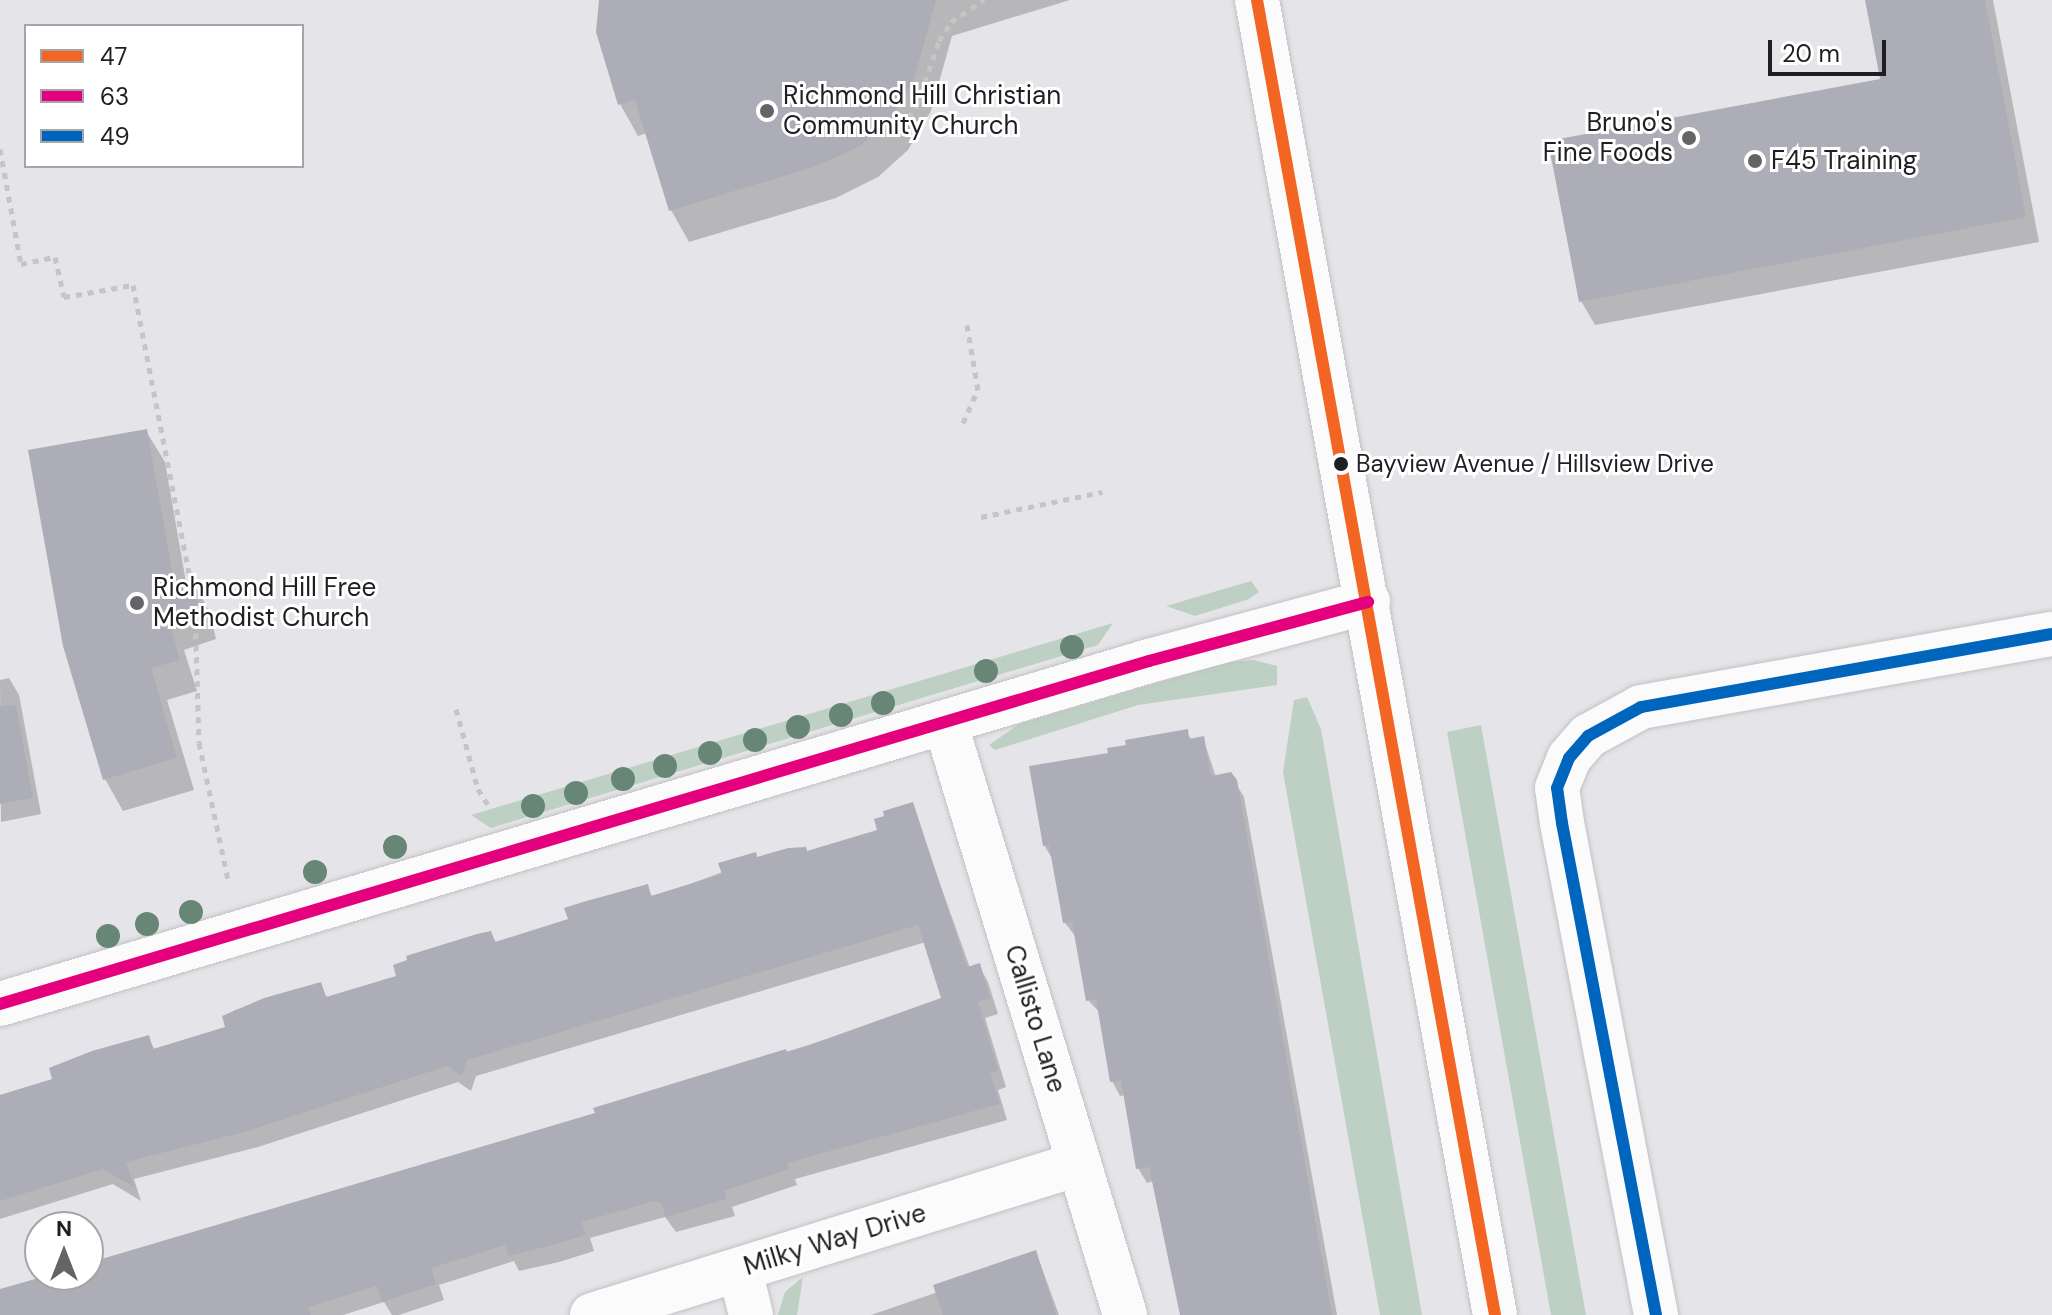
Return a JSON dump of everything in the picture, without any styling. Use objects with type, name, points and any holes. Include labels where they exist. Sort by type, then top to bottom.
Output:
[{"type":"street","points":[[1257,0],[1495,1315]]},
{"type":"street","points":[[0,1004],[1270,626],[1368,602]]},
{"type":"street","points":[[1656,1315],[1562,823],[1557,788],[1569,758],[1588,736],[1641,707],[2052,634]]},
{"type":"street","name":"Callisto Lane","points":[[945,722],[1125,1315]]},
{"type":"street","name":"Milky Way Drive","points":[[592,1315],[1078,1164]]},
{"type":"street","points":[[740,1270],[751,1315]]},
{"type":"path","points":[[910,133],[902,128],[917,105],[939,41],[951,22],[984,0]]},
{"type":"path","points":[[0,149],[21,264],[55,257],[64,297],[133,285],[190,579]]},
{"type":"path","points":[[963,423],[978,390],[966,319]]},
{"type":"path","points":[[981,517],[1102,492]]},
{"type":"path","points":[[195,609],[199,743],[229,884]]},
{"type":"path","points":[[456,709],[478,789],[488,805]]},
{"type":"green space","points":[[1251,581],[1259,592],[1249,599],[1195,616],[1166,606]]},
{"type":"green space","points":[[1113,623],[1098,645],[491,828],[471,815]]},
{"type":"green space","points":[[1254,660],[1277,666],[1277,685],[1138,705],[995,750],[989,745],[1019,724],[1227,662]]},
{"type":"green space","points":[[1307,697],[1321,729],[1422,1315],[1380,1315],[1283,772],[1294,700]]},
{"type":"green space","points":[[1481,725],[1586,1315],[1551,1315],[1447,732]]},
{"type":"green space","points":[[803,1277],[797,1315],[778,1315],[785,1292]]},
{"type":"building","name":"Richmond Hill Christian Community Church","points":[[599,0],[936,0],[914,79],[891,118],[860,146],[817,166],[669,211],[635,100],[618,105],[596,32]]},
{"type":"building","points":[[1865,0],[1985,0],[2026,217],[1579,302],[1548,141],[1880,79]]},
{"type":"building","name":"Richmond Hill Free Methodist Church","points":[[147,429],[174,583],[193,579],[199,607],[168,618],[180,660],[151,668],[177,758],[103,780],[63,646],[28,450]]},
{"type":"building","points":[[16,705],[33,798],[0,804],[0,706]]},
{"type":"building","points":[[1188,729],[1189,739],[1204,736],[1211,776],[1231,772],[1237,780],[1332,1315],[1180,1315],[1149,1167],[1136,1169],[1121,1080],[1110,1082],[1096,999],[1086,1001],[1072,922],[1063,923],[1049,845],[1043,846],[1029,766],[1108,753],[1107,748],[1126,745],[1125,740]]},
{"type":"building","points":[[913,802],[967,967],[980,963],[990,998],[978,1002],[998,1071],[990,1073],[1000,1104],[787,1163],[789,1169],[724,1191],[727,1199],[665,1217],[662,1204],[654,1201],[582,1222],[586,1235],[508,1256],[505,1245],[431,1268],[436,1284],[382,1302],[377,1286],[308,1307],[311,1315],[0,1315],[0,1289],[24,1282],[24,1291],[104,1291],[104,1258],[595,1113],[593,1108],[786,1049],[787,1053],[941,998],[918,925],[467,1060],[462,1076],[447,1066],[248,1131],[126,1162],[134,1187],[103,1169],[0,1201],[0,1095],[52,1079],[49,1068],[92,1051],[149,1035],[153,1049],[225,1027],[222,1016],[264,998],[321,982],[326,997],[396,976],[393,965],[407,960],[406,956],[491,931],[495,942],[568,919],[564,908],[648,884],[651,896],[722,874],[718,863],[756,852],[757,857],[788,848],[806,847],[807,851],[877,830],[874,819],[884,816],[883,811]]},
{"type":"building","points":[[1036,1250],[1056,1315],[943,1315],[933,1285]]},
{"type":"transit line","name":"47","points":[[1257,0],[1495,1315]]},
{"type":"transit line","name":"63","points":[[0,1004],[1149,661],[1368,602]]},
{"type":"transit line","name":"49","points":[[1656,1315],[1562,823],[1557,788],[1569,758],[1588,736],[1641,707],[2052,634]]},
{"type":"place","name":"Richmond Hill Christian Community Church","points":[[767,111]]},
{"type":"place","name":"Bruno's Fine Foods","points":[[1689,138]]},
{"type":"place","name":"F45 Training","points":[[1755,161]]},
{"type":"place","name":"Bayview Avenue / Hillsview Drive","points":[[1341,464]]},
{"type":"place","name":"Richmond Hill Free Methodist Church","points":[[137,603]]}]
